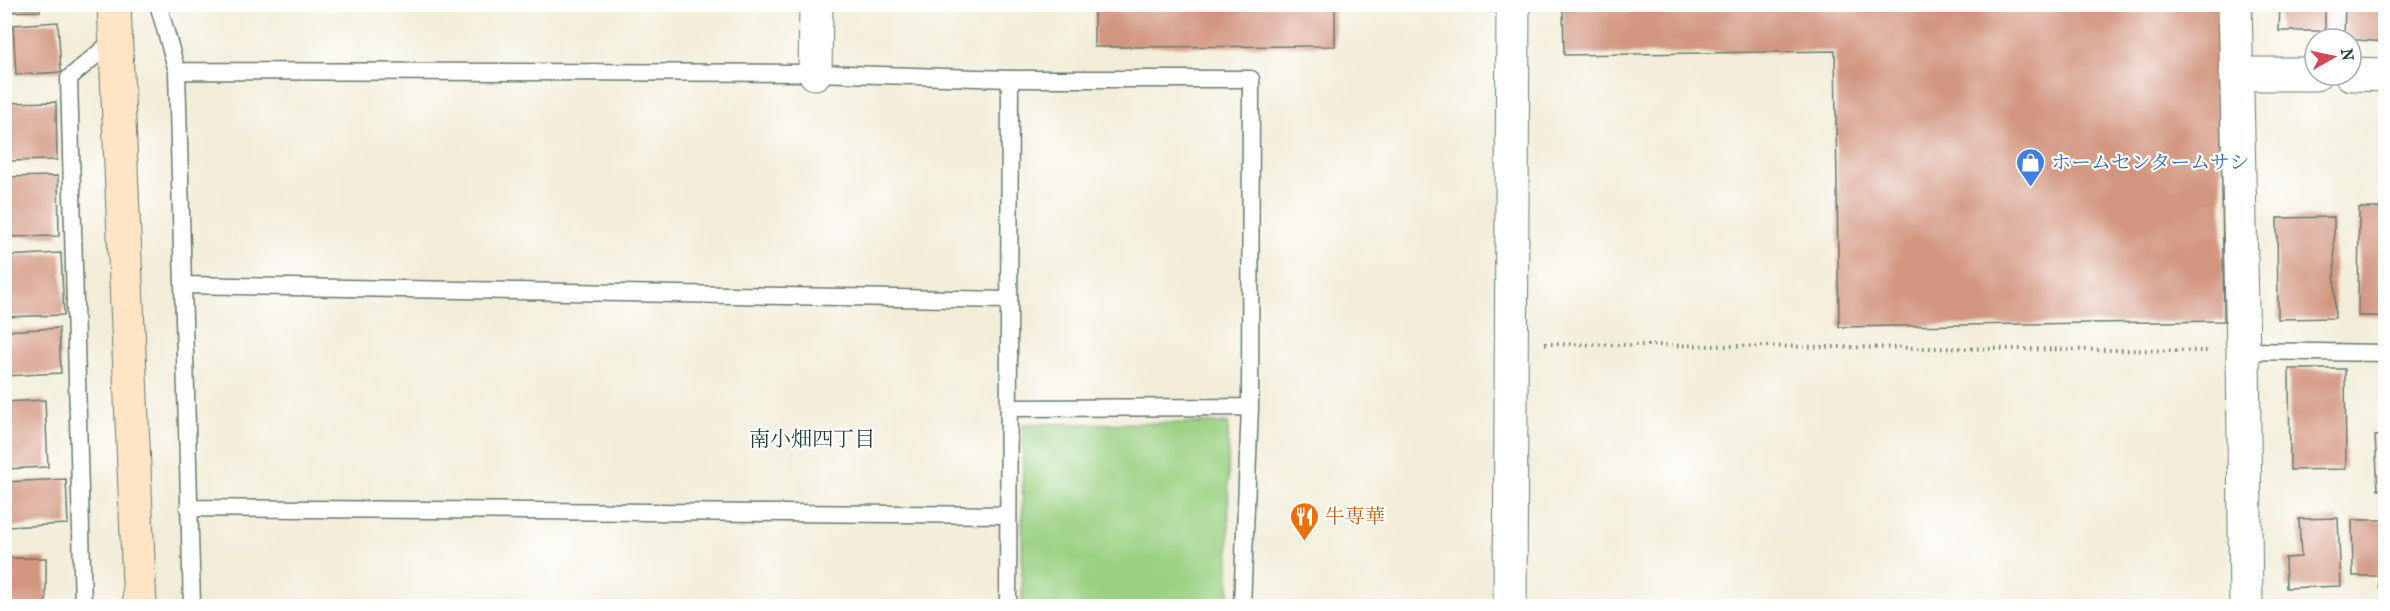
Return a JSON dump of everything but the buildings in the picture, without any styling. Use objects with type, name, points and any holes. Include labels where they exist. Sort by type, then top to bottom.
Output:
[{"type":"street","points":[[114,4],[140,606]]},
{"type":"street","points":[[815,74],[816,4]]},
{"type":"street","points":[[1510,606],[1513,4]]},
{"type":"street","points":[[2235,4],[2246,606]]},
{"type":"street","points":[[2236,74],[2303,74]]},
{"type":"street","points":[[2363,74],[2385,75]]},
{"type":"lane","points":[[158,4],[177,71],[192,606]]},
{"type":"lane","points":[[83,606],[69,78],[114,40]]},
{"type":"lane","points":[[177,71],[1251,79],[1250,407],[1242,606]]},
{"type":"lane","points":[[1008,606],[1010,79]]},
{"type":"lane","points":[[184,285],[1009,300]]},
{"type":"lane","points":[[2243,351],[2385,353]]},
{"type":"lane","points":[[1009,408],[1250,407]]},
{"type":"lane","points":[[188,508],[1008,515]]},
{"type":"path","points":[[1512,343],[2243,351]]},
{"type":"green space","points":[[1228,423],[1229,606],[1022,606],[1023,424]]},
{"type":"place","name":"ホームセンタームサシ","points":[[2030,188]]},
{"type":"place","name":"牛専華","points":[[1304,542]]},
{"type":"district","name":"南小畑四丁目","points":[[812,439]]}]
